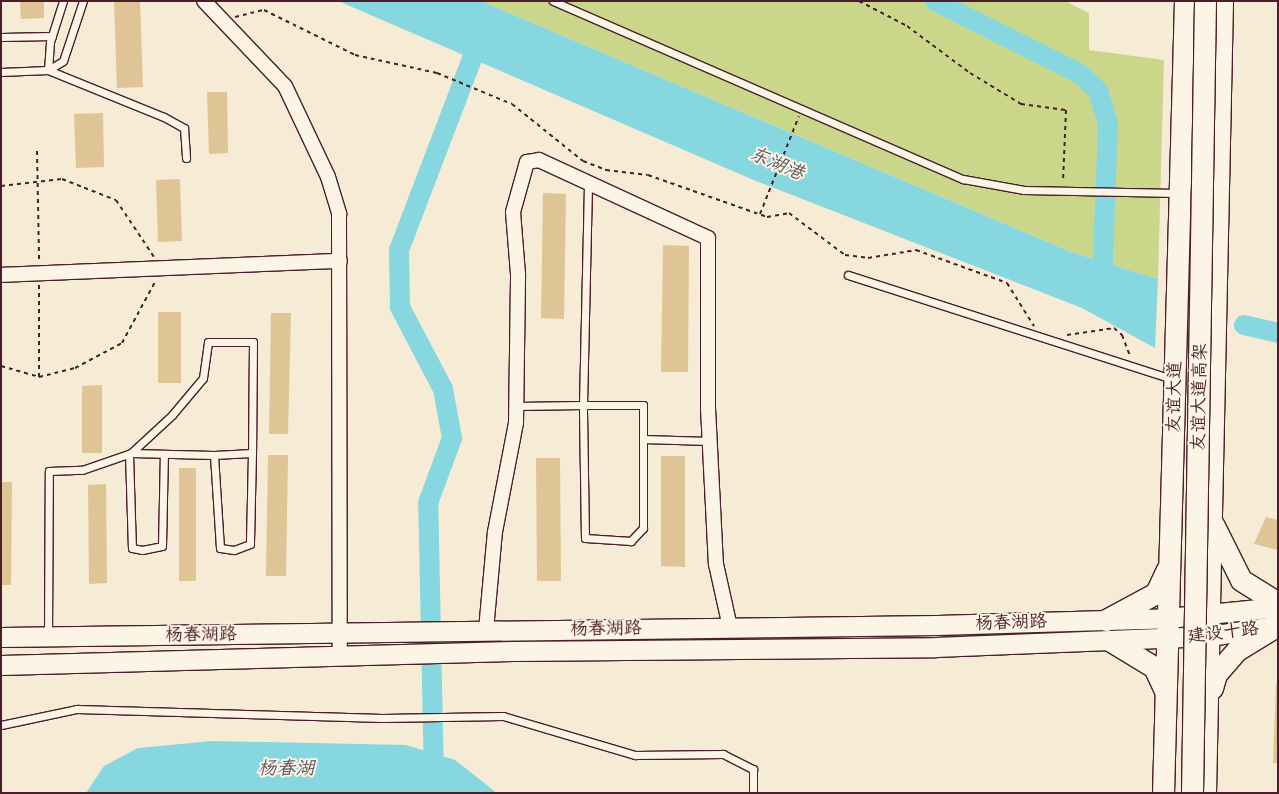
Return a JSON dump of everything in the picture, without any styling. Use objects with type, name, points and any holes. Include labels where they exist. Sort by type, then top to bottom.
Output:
[{"type":"main road","name":"友谊大道","points":[[1163,793],[1185,1]]},
{"type":"main road","name":"友谊大道高架","points":[[1180,793],[1192,1]]},
{"type":"main road","name":"友谊大道高架","points":[[1192,793],[1205,1]]},
{"type":"main road","points":[[1205,793],[1222,1]]},
{"type":"main road","points":[[1106,620],[1145,602],[1161,584],[1172,504]]},
{"type":"main road","points":[[1211,520],[1241,580],[1278,603]]},
{"type":"main road","name":"建设十路","points":[[1210,626],[1278,607]]},
{"type":"main road","name":"杨春湖路","points":[[1,637],[1106,620],[1168,628],[1210,626]]},
{"type":"main road","points":[[1207,703],[1224,663],[1250,641],[1278,625]]},
{"type":"main road","name":"建设十路","points":[[1210,626],[1278,625]]},
{"type":"main road","name":"杨春湖路","points":[[1,664],[475,652],[1112,641],[1168,628]]},
{"type":"main road","points":[[1112,641],[1154,667],[1165,693]]},
{"type":"street","points":[[204,1],[285,86],[328,176],[339,214],[340,655]]},
{"type":"street","points":[[479,630],[516,406],[518,274],[513,212],[527,162],[539,160],[708,238],[709,440],[716,564],[730,627]]},
{"type":"street","points":[[1,275],[340,262]]},
{"type":"lane","points":[[48,70],[52,36],[63,1]]},
{"type":"lane","points":[[48,70],[63,61],[83,1]]},
{"type":"lane","points":[[553,1],[963,179],[1010,189],[1180,193]]},
{"type":"lane","points":[[1,37],[52,36]]},
{"type":"lane","points":[[1,72],[48,70],[184,128],[186,158]]},
{"type":"lane","points":[[516,406],[583,405],[644,405],[643,528],[631,541],[585,538],[583,405],[588,181]]},
{"type":"lane","points":[[848,275],[1175,380]]},
{"type":"lane","points":[[164,454],[162,546],[142,550],[132,548],[130,453],[172,415],[203,378],[208,342],[252,342],[250,544],[234,550],[220,548],[214,455]]},
{"type":"lane","points":[[643,439],[709,440]]},
{"type":"lane","points":[[48,636],[49,471],[82,470],[130,453],[214,455],[252,453]]},
{"type":"lane","points":[[1,725],[77,709],[382,718],[469,716],[526,719],[635,755],[723,754],[754,769],[753,793]]},
{"type":"path","points":[[859,1],[907,26],[970,73],[1021,104],[1066,110],[1063,191]]},
{"type":"path","points":[[224,22],[248,10],[264,10],[355,55],[436,73],[499,98],[545,126],[583,160],[606,170],[648,174],[760,214],[789,213],[826,244],[854,257],[916,250],[1007,283],[1039,328]]},
{"type":"path","points":[[760,214],[801,110]]},
{"type":"path","points":[[1,186],[62,179],[116,200],[162,268],[122,344],[75,368],[39,377],[1,366]]},
{"type":"path","points":[[1061,334],[1114,328],[1122,335],[1130,357],[1137,360]]},
{"type":"green space","points":[[481,1],[1065,1],[1089,13],[1089,50],[1164,60],[1158,279],[1071,252]]},
{"type":"water","points":[[338,1],[481,1],[1071,252],[1158,279],[1155,348],[1082,308],[756,181]]},
{"type":"water","name":"杨春湖","points":[[212,741],[406,745],[455,760],[497,793],[86,793],[104,766],[138,748]]},
{"type":"building","points":[[20,1],[44,1],[44,18],[21,19]]},
{"type":"building","points":[[114,1],[140,1],[143,87],[117,88]]},
{"type":"building","points":[[207,92],[227,92],[228,153],[209,154]]},
{"type":"building","points":[[103,113],[104,167],[76,168],[74,114]]},
{"type":"building","points":[[180,179],[182,241],[158,242],[156,180]]},
{"type":"building","points":[[543,193],[566,194],[564,319],[541,318]]},
{"type":"building","points":[[663,245],[689,246],[688,372],[661,372]]},
{"type":"building","points":[[158,312],[181,312],[181,383],[158,383]]},
{"type":"building","points":[[271,313],[291,313],[288,434],[269,434]]},
{"type":"building","points":[[102,385],[102,453],[82,453],[82,386]]},
{"type":"building","points":[[268,455],[288,455],[286,576],[266,576]]},
{"type":"building","points":[[661,456],[685,456],[685,567],[661,566]]},
{"type":"building","points":[[536,458],[560,458],[561,581],[537,581]]},
{"type":"building","points":[[179,468],[196,468],[196,581],[179,581]]},
{"type":"building","points":[[1,482],[12,482],[11,585],[1,585]]},
{"type":"building","points":[[106,484],[107,583],[89,584],[88,485]]},
{"type":"building","points":[[1266,517],[1278,520],[1278,550],[1254,544]]},
{"type":"building","points":[[1276,683],[1278,683],[1278,763],[1273,763]]},
{"type":"waterway","points":[[935,1],[1080,74],[1098,91],[1108,123],[1102,288]]},
{"type":"waterway","points":[[434,779],[428,503],[452,438],[443,389],[400,307],[399,250],[481,35]]},
{"type":"waterway","name":"东湖港","points":[[1244,325],[1278,333]]}]
